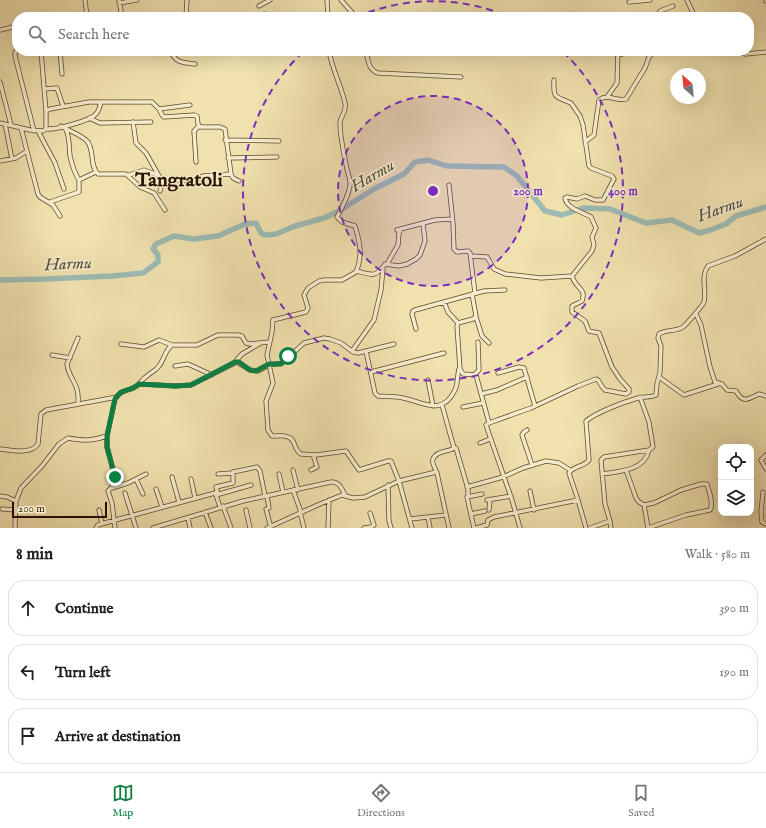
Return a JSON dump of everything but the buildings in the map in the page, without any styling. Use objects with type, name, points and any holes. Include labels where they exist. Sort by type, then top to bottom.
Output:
[{"type":"street","points":[[85,0],[86,12]]},
{"type":"street","points":[[121,12],[119,2],[137,0]]},
{"type":"street","points":[[186,12],[187,0]]},
{"type":"street","points":[[259,6],[270,0]]},
{"type":"street","points":[[328,0],[328,12]]},
{"type":"street","points":[[341,0],[352,12]]},
{"type":"street","points":[[629,2],[650,0]]},
{"type":"street","points":[[687,0],[693,12]]},
{"type":"street","points":[[637,1],[639,6]]},
{"type":"street","points":[[660,12],[673,6]]},
{"type":"street","points":[[0,30],[12,27]]},
{"type":"street","points":[[754,53],[766,52]]},
{"type":"street","points":[[15,56],[36,131],[55,163],[64,189]]},
{"type":"street","points":[[41,56],[46,129]]},
{"type":"street","points":[[60,56],[62,74]]},
{"type":"street","points":[[173,56],[178,62],[195,64]]},
{"type":"street","points":[[330,56],[346,105],[340,125],[350,183],[343,207],[338,217],[342,222],[352,224],[356,227],[361,249],[357,271],[342,280],[321,281],[308,288],[304,295],[308,308],[307,311],[297,315],[274,320],[267,355],[272,383],[266,401],[269,433],[272,436],[290,437],[293,440],[295,449],[299,453],[313,455],[346,451],[359,470],[390,460],[394,465],[412,528]]},
{"type":"street","points":[[367,56],[371,68],[374,72],[378,73],[461,77]]},
{"type":"street","points":[[585,142],[594,135],[599,100],[606,97],[617,83],[618,56]]},
{"type":"street","points":[[606,97],[623,100],[626,98],[645,68],[650,56]]},
{"type":"street","points":[[554,80],[554,92],[556,96],[572,103],[581,118],[590,167],[612,176],[614,180],[602,200],[595,200],[585,196],[578,199],[566,197],[566,201],[574,209],[591,217],[596,230],[593,235],[594,248],[572,276]]},
{"type":"street","points":[[0,82],[11,126]]},
{"type":"street","points":[[44,89],[57,88],[63,106]]},
{"type":"street","points":[[46,111],[63,106],[101,102],[150,102],[154,103],[164,117],[196,115],[199,126]]},
{"type":"street","points":[[0,123],[43,132],[46,129],[51,129],[89,118],[97,112],[101,102]]},
{"type":"street","points":[[159,109],[190,106]]},
{"type":"street","points":[[89,118],[100,123],[151,122]]},
{"type":"street","points":[[133,122],[136,143],[146,153],[163,183]]},
{"type":"street","points":[[6,124],[12,159]]},
{"type":"street","points":[[61,126],[83,138],[89,144],[96,172]]},
{"type":"street","points":[[196,162],[194,131],[199,126],[222,127],[225,129],[225,140],[231,174],[233,178],[239,182]]},
{"type":"street","points":[[21,128],[38,194],[43,199],[50,202],[56,208],[60,216]]},
{"type":"street","points":[[50,202],[79,192],[80,180],[73,169],[70,155],[69,135],[66,129]]},
{"type":"street","points":[[225,140],[279,141]]},
{"type":"street","points":[[0,161],[12,159],[27,151]]},
{"type":"street","points":[[228,158],[277,157]]},
{"type":"street","points":[[128,175],[144,170],[158,175]]},
{"type":"street","points":[[80,180],[96,172],[100,174],[124,173],[140,187],[154,193],[165,210]]},
{"type":"street","points":[[160,191],[163,183],[167,181],[184,180],[192,182],[203,176],[231,174]]},
{"type":"street","points":[[449,184],[454,249],[457,252],[468,251],[470,253],[476,317],[482,336],[489,343]]},
{"type":"street","points":[[357,271],[372,275],[379,272],[387,264],[398,245],[399,229],[435,220],[452,219]]},
{"type":"street","points":[[387,264],[395,266],[407,264],[420,255],[425,239],[423,224]]},
{"type":"street","points":[[570,470],[583,465],[589,460],[586,421],[594,416],[640,397],[651,397],[656,395],[656,384],[659,378],[661,346],[658,337],[659,334],[682,328],[696,314],[697,310],[704,302],[703,283],[707,267],[735,256],[766,239]]},
{"type":"street","points":[[471,256],[487,257],[495,270],[505,274],[541,278],[572,276]]},
{"type":"street","points":[[352,351],[374,320],[383,268]]},
{"type":"street","points":[[520,528],[511,496],[486,426],[489,423],[535,406],[596,379],[604,389],[624,394],[629,392],[628,387],[620,379],[610,364],[599,333],[589,331],[585,321],[572,312],[572,306],[581,302],[584,295],[572,276]]},
{"type":"street","points":[[416,329],[412,314],[413,311],[484,291],[505,290]]},
{"type":"street","points":[[444,302],[448,312],[458,323]]},
{"type":"street","points":[[696,314],[701,324],[716,383],[723,384],[727,390],[736,391],[739,397],[743,400],[747,400],[759,394],[766,396]]},
{"type":"street","points":[[458,323],[476,317]]},
{"type":"street","points":[[458,323],[457,342],[460,369],[463,374],[475,374],[479,370],[478,342]]},
{"type":"street","points":[[121,344],[144,347],[159,340],[172,345],[197,345],[218,335],[242,336],[246,343],[250,344],[270,342]]},
{"type":"street","points":[[78,338],[67,362],[67,366],[78,388],[78,403]]},
{"type":"street","points":[[235,362],[239,362],[245,368],[258,371],[269,364],[281,364],[304,343],[322,338],[335,340],[352,351],[358,353],[394,344]]},
{"type":"street","points":[[139,384],[189,385],[212,375],[235,362],[242,354],[261,343]]},
{"type":"street","points":[[115,528],[112,503],[108,492],[114,485],[115,476],[107,447],[107,436],[116,397],[121,392],[133,388],[139,384],[146,376],[160,365],[172,345]]},
{"type":"street","points":[[366,351],[374,389],[378,396],[402,397],[433,406],[442,405],[447,401],[455,389],[457,376],[460,369]]},
{"type":"street","points":[[371,372],[444,353]]},
{"type":"street","points":[[52,355],[70,358]]},
{"type":"street","points":[[175,366],[188,364],[212,375]]},
{"type":"street","points":[[498,373],[522,367],[525,369],[535,406]]},
{"type":"street","points":[[475,374],[489,423]]},
{"type":"street","points":[[481,394],[497,390],[527,377]]},
{"type":"street","points":[[659,378],[684,395],[720,383]]},
{"type":"street","points":[[428,380],[433,406]]},
{"type":"street","points":[[0,449],[18,451],[35,448],[38,444],[43,412],[49,409],[116,397]]},
{"type":"street","points":[[602,474],[626,470],[641,464],[647,458],[649,450],[653,447],[648,417],[640,397]]},
{"type":"street","points":[[463,407],[484,403]]},
{"type":"street","points":[[442,405],[454,447],[452,450],[443,451],[433,458],[449,528]]},
{"type":"street","points":[[527,430],[522,435],[532,465]]},
{"type":"street","points":[[15,528],[16,501],[19,492],[25,483],[42,466],[63,440],[68,438],[89,441],[107,436]]},
{"type":"street","points":[[480,443],[490,439]]},
{"type":"street","points":[[456,448],[467,487],[467,500],[475,528],[487,525],[488,520],[578,500]]},
{"type":"street","points":[[611,528],[605,504],[600,462],[604,457],[649,450]]},
{"type":"street","points":[[311,470],[316,469],[317,467],[313,455]]},
{"type":"street","points":[[766,455],[760,460],[766,469]]},
{"type":"street","points":[[467,487],[546,461],[558,463],[570,470]]},
{"type":"street","points":[[218,474],[232,473],[258,467],[266,496],[269,528],[301,512],[342,495],[353,498],[365,497],[399,481],[436,472]]},
{"type":"street","points":[[293,470],[304,528]]},
{"type":"street","points":[[570,470],[569,475],[586,528]]},
{"type":"street","points":[[626,470],[636,498],[644,505],[648,528],[686,515],[708,511],[712,508],[712,501],[707,484],[704,484],[676,492],[650,504],[644,505]]},
{"type":"street","points":[[231,528],[221,507],[216,487],[233,484],[232,473]]},
{"type":"street","points":[[111,488],[125,484],[146,474]]},
{"type":"street","points":[[279,474],[283,492]]},
{"type":"street","points":[[172,477],[179,502]]},
{"type":"street","points":[[136,479],[143,494]]},
{"type":"street","points":[[191,479],[195,498]]},
{"type":"street","points":[[153,528],[221,507],[333,482],[340,486],[345,495]]},
{"type":"street","points":[[96,528],[98,525],[214,492],[217,494],[251,485]]},
{"type":"street","points":[[388,485],[389,521],[391,528]]},
{"type":"street","points":[[156,489],[162,507]]},
{"type":"street","points":[[530,491],[534,510]]},
{"type":"street","points":[[125,492],[136,528]]},
{"type":"street","points":[[763,492],[761,512],[762,522],[766,524]]},
{"type":"street","points":[[468,496],[482,494]]},
{"type":"street","points":[[0,496],[16,501]]},
{"type":"street","points":[[471,514],[487,510],[488,500],[511,496]]},
{"type":"street","points":[[328,528],[329,500]]},
{"type":"street","points":[[2,509],[15,510]]},
{"type":"street","points":[[99,510],[102,524]]},
{"type":"street","points":[[246,510],[250,528]]},
{"type":"street","points":[[205,512],[211,528]]},
{"type":"street","points":[[364,528],[374,525],[370,513]]},
{"type":"street","points":[[410,519],[446,515]]},
{"type":"street","points":[[428,517],[430,528]]},
{"type":"street","points":[[188,518],[190,528]]},
{"type":"street","points":[[590,528],[610,522]]},
{"type":"waterway","name":"Harmu","points":[[0,280],[112,276],[143,273],[158,262],[158,255],[153,249],[156,244],[174,236],[193,239],[218,236],[245,224],[256,223],[261,233],[265,235],[276,234],[295,226],[324,218],[339,211],[374,189],[404,174],[415,162],[428,160],[447,166],[504,167],[517,176],[545,211],[562,215],[583,208],[610,209],[646,223],[672,220],[699,233],[726,224],[736,216],[766,207]]},
{"type":"district","name":"Tangratoli","points":[[179,179]]},
{"type":"route","points":[[115,477],[107,447],[107,436],[115,399],[121,392],[133,388],[139,384],[175,386],[191,385],[235,362],[239,362],[245,368],[250,370],[258,371],[269,364],[281,364],[288,356]]}]
